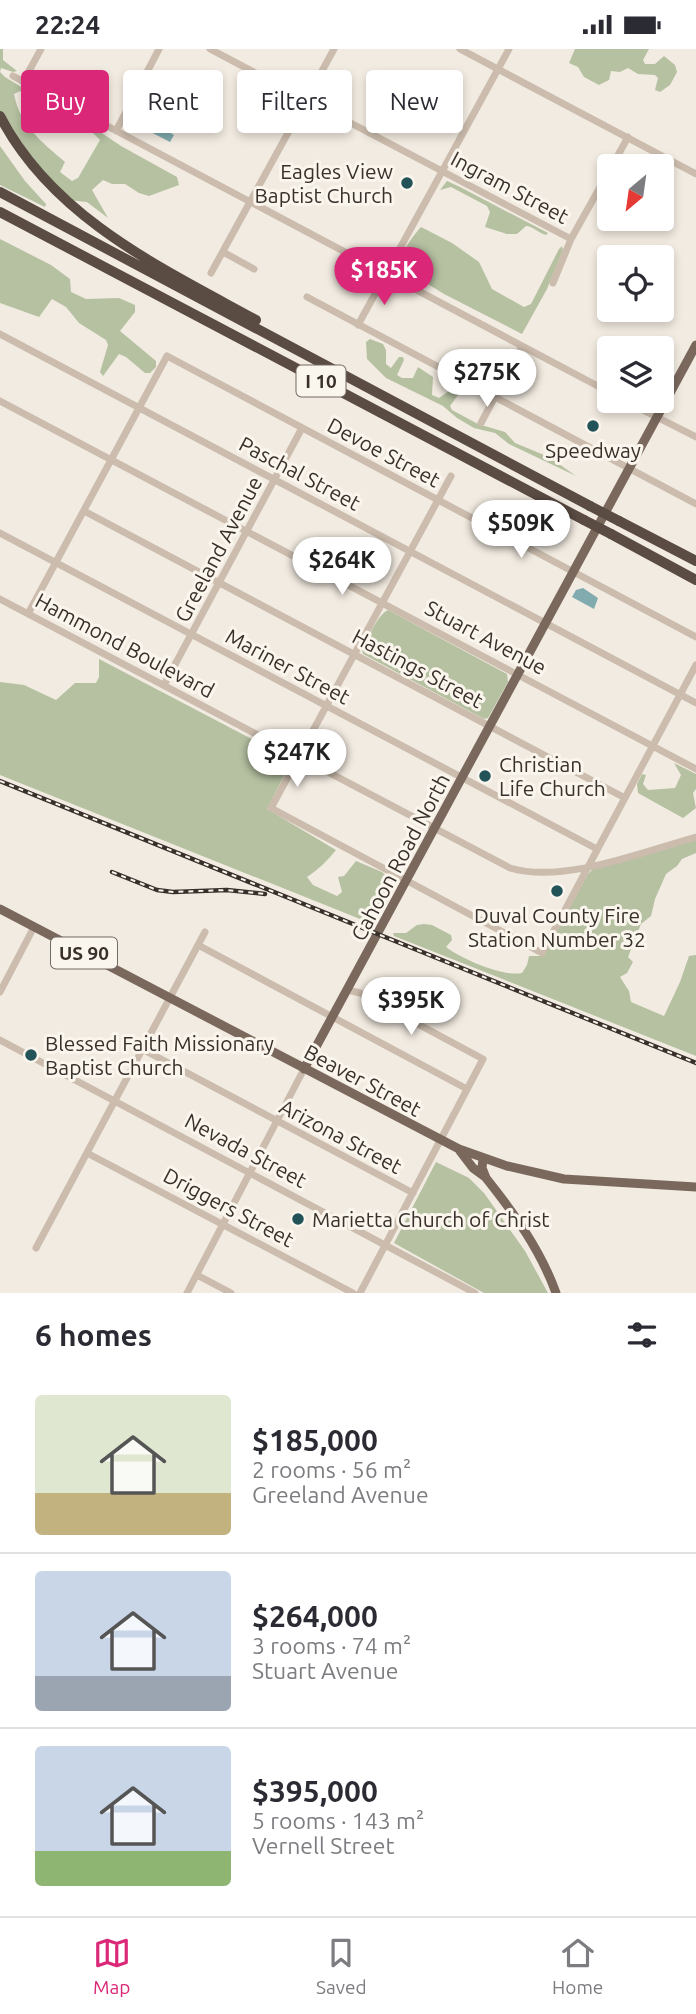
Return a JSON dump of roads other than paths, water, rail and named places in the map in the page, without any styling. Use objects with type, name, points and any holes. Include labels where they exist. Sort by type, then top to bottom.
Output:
[{"type":"highway","points":[[0,116],[35,169],[87,219],[155,265],[300,344],[365,382],[381,395]]},
{"type":"highway","name":"I 10","points":[[0,192],[696,561]]},
{"type":"highway","name":"I 10","points":[[0,212],[696,580]]},
{"type":"highway","points":[[0,218],[29,233],[58,243]]},
{"type":"main road","points":[[573,571],[696,345]]},
{"type":"main road","name":"Cahoon Road North","points":[[304,1069],[573,571]]},
{"type":"main road","name":"Beaver Street","points":[[0,909],[440,1140],[483,1159],[507,1167],[582,1181],[696,1187]]},
{"type":"main road","points":[[459,1149],[488,1182],[536,1250],[556,1293]]},
{"type":"main road","points":[[483,1159],[482,1168],[488,1182]]},
{"type":"main road","points":[[488,1182],[497,1171],[507,1167]]},
{"type":"street","points":[[30,70],[41,49]]},
{"type":"street","points":[[116,131],[159,49]]},
{"type":"street","name":"Ingram Street","points":[[210,49],[250,70]]},
{"type":"street","points":[[322,70],[334,49]]},
{"type":"street","points":[[460,49],[696,174]]},
{"type":"street","points":[[358,325],[509,49]]},
{"type":"street","points":[[13,76],[21,81]]},
{"type":"street","name":"Ingram Street","points":[[352,124],[571,239]]},
{"type":"street","points":[[109,127],[597,387]]},
{"type":"street","points":[[211,273],[288,133]]},
{"type":"street","points":[[619,154],[628,137]]},
{"type":"street","points":[[553,283],[571,239],[597,192]]},
{"type":"street","points":[[223,253],[254,269]]},
{"type":"street","points":[[307,297],[696,504]]},
{"type":"street","points":[[0,346],[3,335]]},
{"type":"street","name":"Paschal Street","points":[[3,335],[696,702]]},
{"type":"street","points":[[481,423],[522,346]]},
{"type":"street","name":"Devoe Street","points":[[139,409],[167,356],[696,637]]},
{"type":"street","name":"Stuart Avenue","points":[[0,401],[696,769]]},
{"type":"street","points":[[28,614],[139,409]]},
{"type":"street","points":[[648,413],[696,437]]},
{"type":"street","name":"Greeland Avenue","points":[[164,685],[303,428]]},
{"type":"street","points":[[449,479],[271,809],[542,953],[696,666]]},
{"type":"street","name":"Hastings Street","points":[[84,511],[625,797]]},
{"type":"street","name":"Mariner Street","points":[[0,533],[597,849]]},
{"type":"street","name":"Hammond Boulevard","points":[[0,599],[499,864],[523,872],[556,874],[696,837]]},
{"type":"street","points":[[0,992],[34,927]]},
{"type":"street","points":[[36,1248],[205,932]]},
{"type":"street","points":[[198,944],[467,1089]]},
{"type":"street","points":[[348,990],[360,993],[483,1059],[360,1293]]},
{"type":"street","name":"Nevada Street","points":[[0,1040],[475,1293]]},
{"type":"street","name":"Arizona Street","points":[[142,1049],[413,1193]]},
{"type":"street","name":"Cahoon Road North","points":[[187,1293],[304,1069]]},
{"type":"street","name":"Driggers Street","points":[[88,1153],[353,1293]]},
{"type":"street","points":[[197,1275],[231,1293]]},
{"type":"water","points":[[153,133],[171,133],[174,135],[170,142]]},
{"type":"water","points":[[583,588],[598,598],[594,609],[572,597],[576,590]]},
{"type":"railway","points":[[0,781],[696,1063]]},
{"type":"railway","points":[[112,872],[157,890],[227,890],[265,894]]},
{"type":"place","name":"Eagles View Baptist Church","points":[[407,183]]},
{"type":"place","name":"Speedway","points":[[593,426]]},
{"type":"place","name":"Christian Life Church","points":[[485,776]]},
{"type":"place","name":"Duval County Fire Station Number 32","points":[[557,891]]},
{"type":"place","name":"Blessed Faith Missionary Baptist Church","points":[[31,1055]]},
{"type":"place","name":"Marietta Church of Christ","points":[[298,1219]]}]
